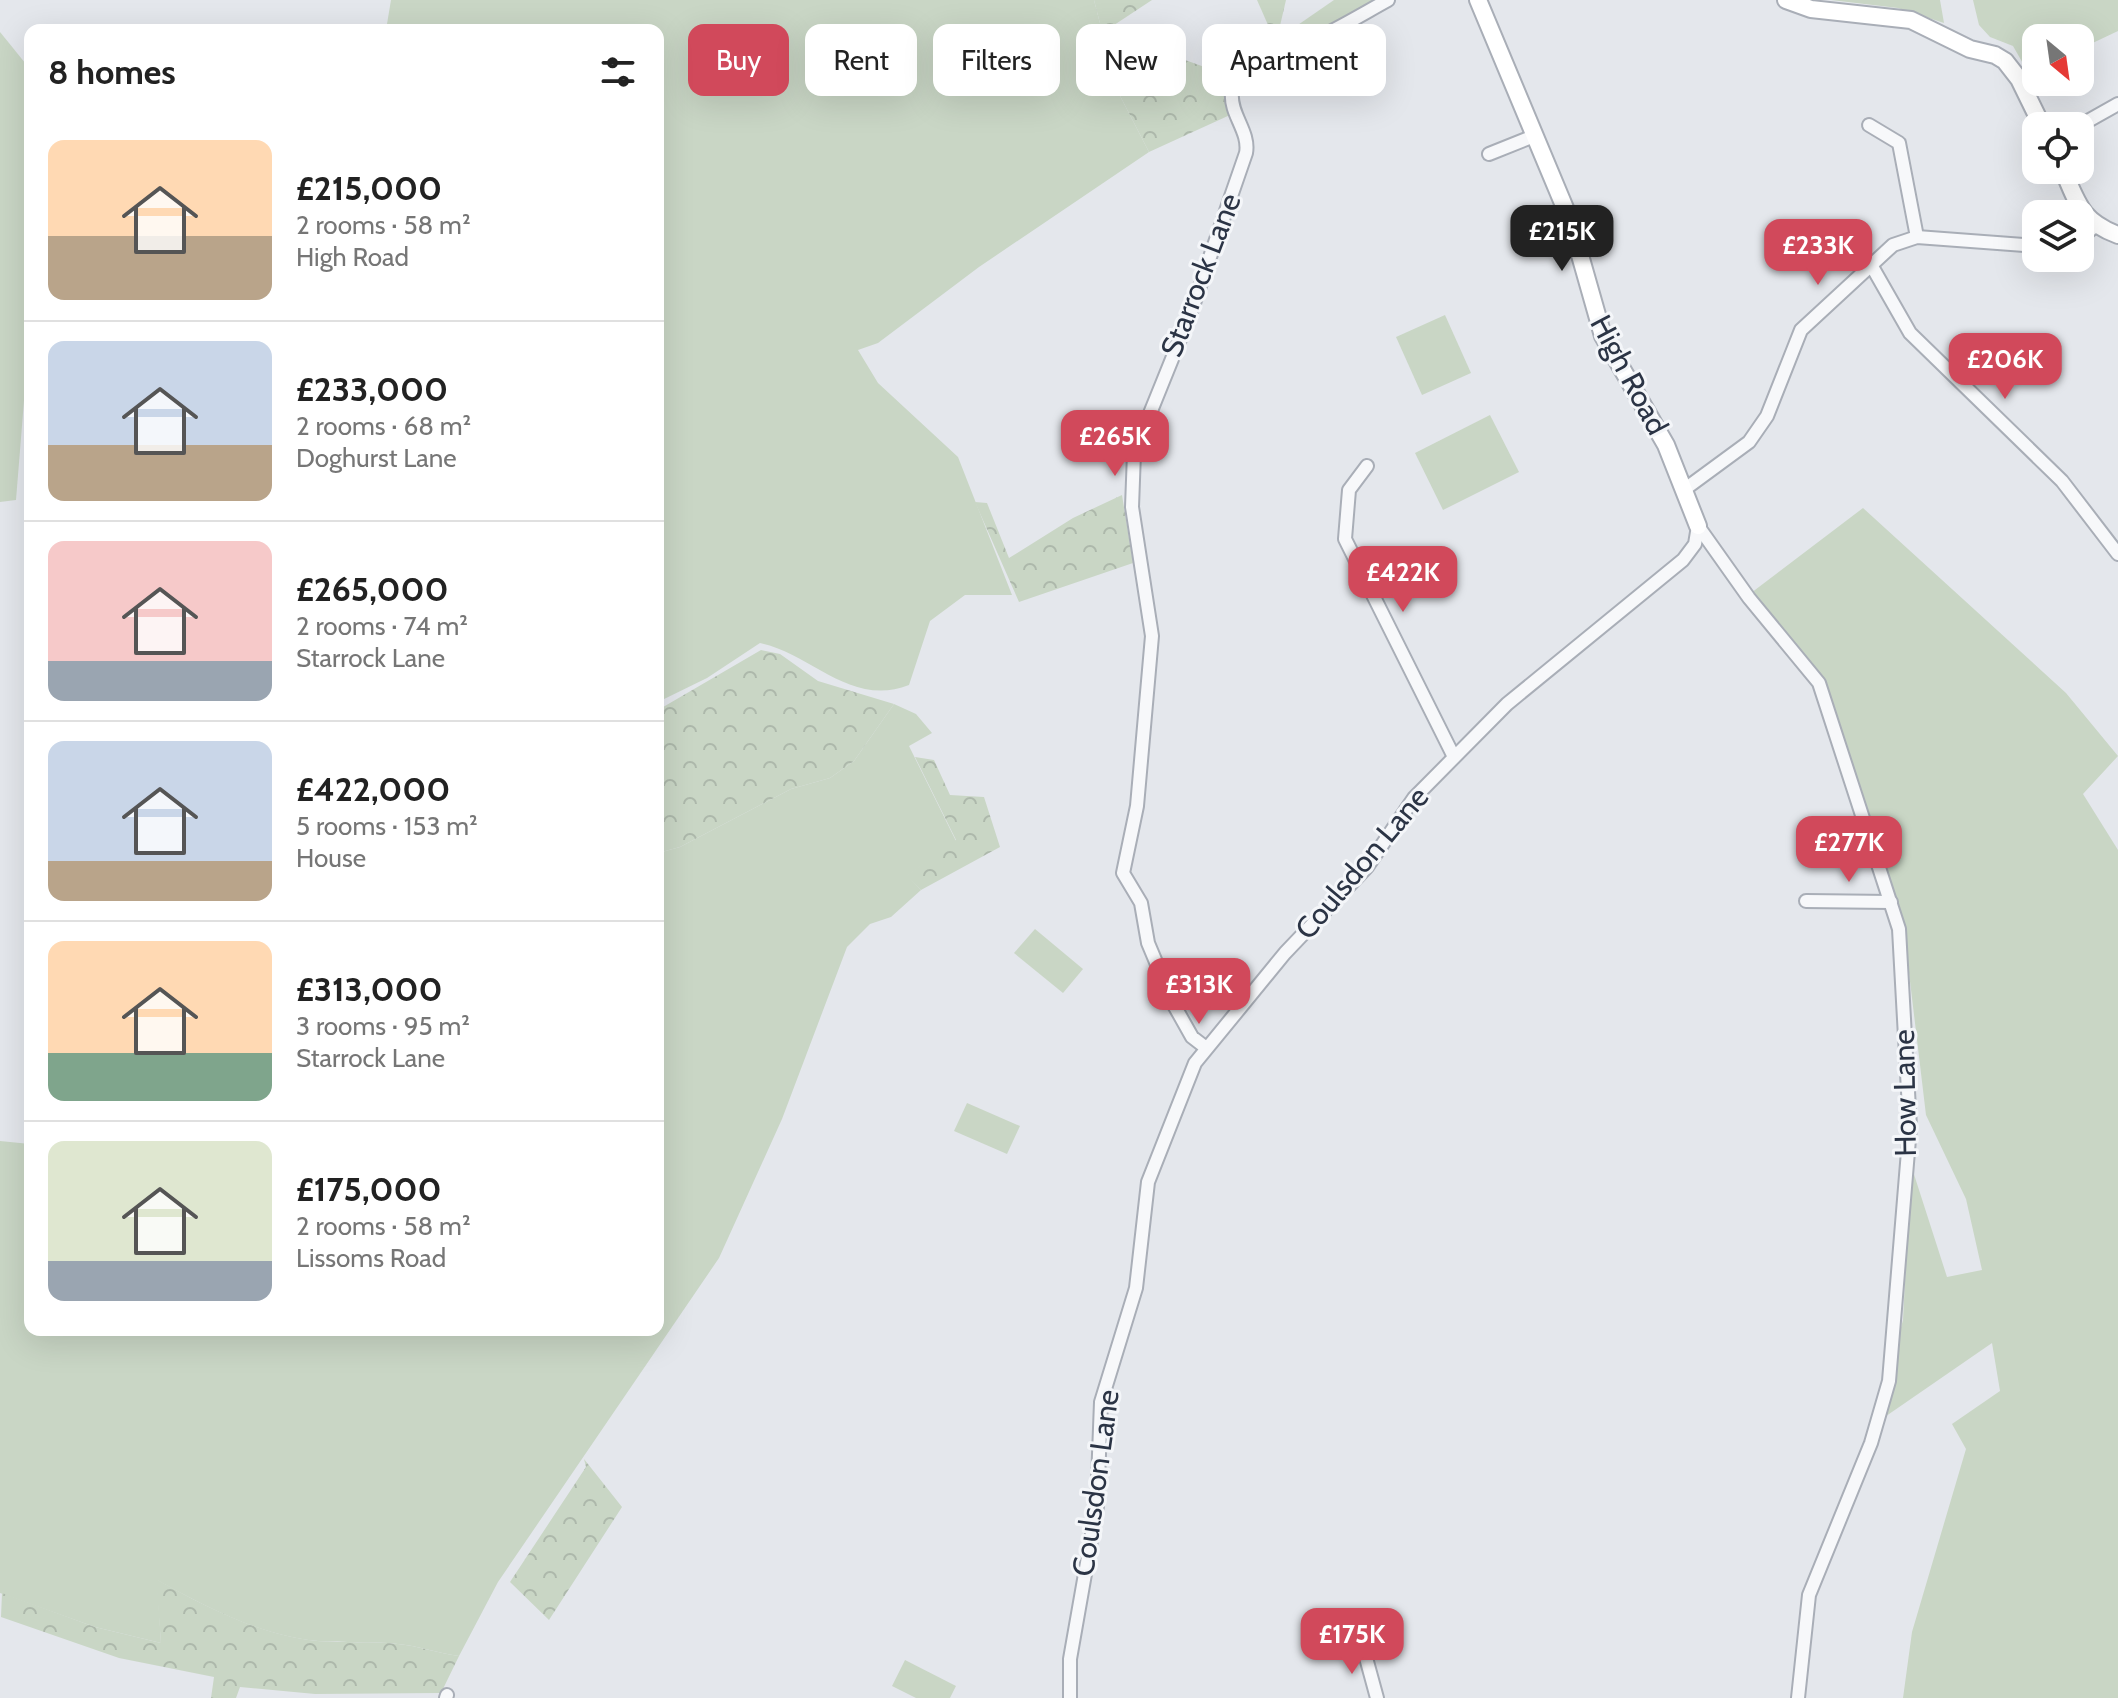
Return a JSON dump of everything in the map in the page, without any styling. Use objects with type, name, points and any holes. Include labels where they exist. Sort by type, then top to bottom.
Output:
[{"type":"street","name":"Starrock Lane","points":[[1205,1047],[1192,1037],[1174,1005],[1148,943],[1141,903],[1123,873],[1137,806],[1152,636],[1132,507],[1134,453],[1153,398],[1191,312],[1246,153],[1246,137],[1233,99],[1235,86],[1256,64],[1273,54],[1327,34],[1388,0]]},
{"type":"street","name":"High Road","points":[[1478,0],[1570,220],[1603,336],[1666,445],[1698,526]]},
{"type":"street","points":[[1786,0],[1811,9],[1911,20],[1970,49],[1995,55],[2005,61],[2019,79],[2035,112]]},
{"type":"street","points":[[2094,118],[2118,104]]},
{"type":"street","points":[[1869,125],[1899,143],[1917,237]]},
{"type":"street","points":[[1489,154],[1534,136]]},
{"type":"street","points":[[2069,184],[2081,209],[2095,226],[2118,235]]},
{"type":"street","points":[[1685,489],[1749,442],[1767,416],[1801,330],[1893,245],[1917,237],[2022,245]]},
{"type":"street","points":[[1870,263],[1910,333],[2062,481],[2118,554]]},
{"type":"street","points":[[1367,466],[1349,490],[1345,539],[1454,757]]},
{"type":"street","name":"Coulsdon Lane","points":[[1070,1698],[1070,1659],[1097,1506],[1101,1402],[1136,1288],[1144,1199],[1153,1163],[1195,1063],[1285,953],[1345,893],[1405,808],[1507,704],[1683,560],[1695,544],[1698,526]]},
{"type":"street","name":"How Lane","points":[[1698,526],[1749,598],[1819,683],[1899,929],[1910,1127],[1889,1381],[1871,1443],[1809,1595],[1798,1698]]},
{"type":"street","points":[[1806,901],[1891,902]]},
{"type":"street","points":[[1362,1643],[1377,1698]]},
{"type":"green space","points":[[391,0],[1094,0],[1100,24],[1076,24],[1076,96],[1120,96],[1149,152],[979,267],[878,343],[858,350],[878,383],[958,457],[1012,595],[965,595],[930,621],[909,685],[888,690],[868,690],[760,643],[707,678],[664,699],[664,24],[387,24]]},
{"type":"green space","points":[[1094,0],[1152,0],[1116,24],[1100,24]]},
{"type":"green space","points":[[1257,0],[1286,0],[1280,24],[1268,24]]},
{"type":"green space","points":[[1334,0],[1380,0],[1336,24],[1299,24]]},
{"type":"green space","points":[[1831,0],[1940,0],[1944,23],[1898,8]]},
{"type":"green space","points":[[1973,0],[2118,0],[2118,31],[2094,42],[2094,24],[2022,24],[2022,62],[2013,46],[1990,37],[1979,25]]},
{"type":"green space","points":[[0,32],[24,62],[24,401],[16,500],[0,502]]},
{"type":"green space","points":[[1186,60],[1202,66],[1202,96],[1226,96],[1230,115],[1149,152],[1120,96],[1186,96]]},
{"type":"green space","points":[[1445,315],[1471,373],[1422,395],[1396,337]]},
{"type":"green space","points":[[1490,415],[1519,472],[1443,510],[1415,453]]},
{"type":"green space","points":[[1122,495],[1133,563],[1019,602],[975,502],[987,503],[1009,558],[1073,518]]},
{"type":"green space","points":[[1863,508],[2066,693],[2118,756],[2083,794],[2118,850],[2118,1698],[1903,1698],[1912,1632],[1966,1449],[1952,1424],[2000,1391],[1992,1343],[1876,1423],[1903,1320],[1911,1165],[1947,1277],[1982,1270],[1966,1199],[1926,1115],[1904,931],[1891,882],[1820,682],[1751,593]]},
{"type":"green space","points":[[761,650],[780,654],[818,681],[894,704],[854,761],[830,778],[791,789],[680,847],[664,851],[664,707]]},
{"type":"green space","points":[[894,704],[916,714],[932,733],[909,746],[956,841],[907,876],[921,890],[891,917],[870,924],[847,947],[782,1119],[719,1258],[498,1582],[459,1656],[398,1644],[318,1641],[276,1633],[214,1610],[157,1580],[161,1643],[95,1627],[0,1593],[0,1141],[24,1143],[24,1336],[664,1336],[664,851],[680,847],[791,789],[830,778],[854,761]]},
{"type":"green space","points":[[915,757],[934,760],[950,795],[984,797],[1000,847],[921,890],[906,876],[956,840]]},
{"type":"green space","points":[[1035,929],[1083,969],[1063,993],[1014,953]]},
{"type":"green space","points":[[967,1103],[1020,1126],[1007,1154],[954,1131]]},
{"type":"green space","points":[[584,1459],[622,1507],[549,1620],[510,1582],[586,1467]]},
{"type":"green space","points":[[156,1579],[214,1609],[275,1633],[317,1641],[406,1645],[459,1656],[441,1693],[315,1694],[240,1687],[236,1698],[211,1698],[214,1677],[119,1658],[1,1617],[2,1593],[95,1627],[161,1643]]},
{"type":"green space","points":[[905,1660],[956,1686],[950,1698],[916,1698],[892,1686]]}]
